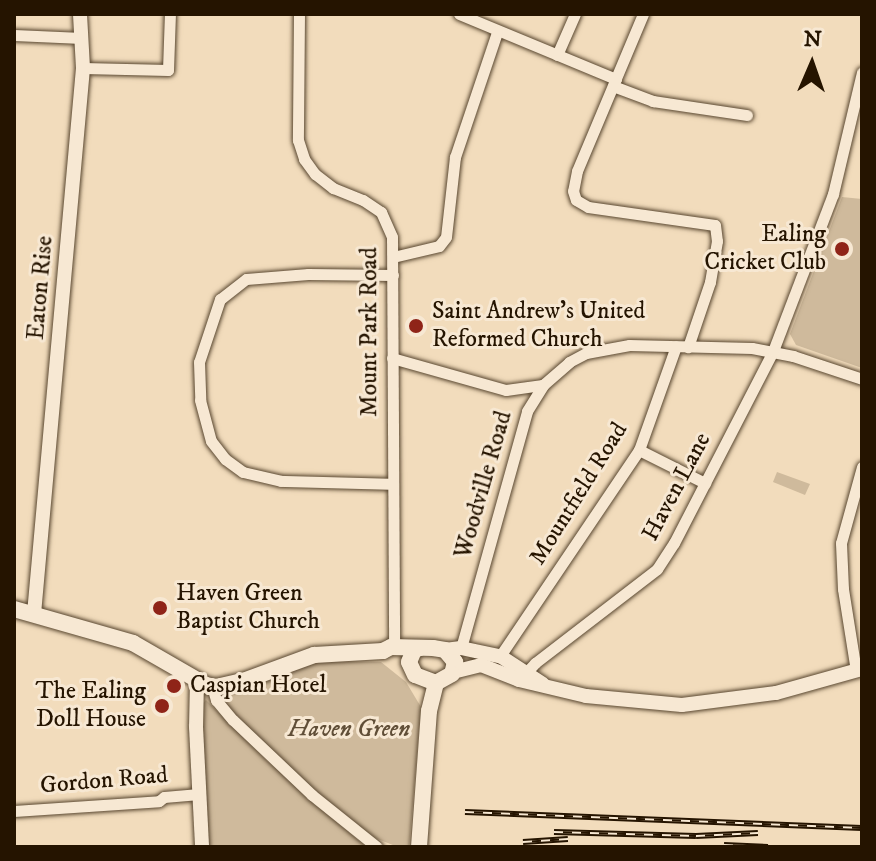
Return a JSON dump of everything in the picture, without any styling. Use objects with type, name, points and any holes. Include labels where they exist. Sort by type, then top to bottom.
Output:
[{"type":"main road","points":[[14,609],[133,643],[204,683],[238,683],[314,655],[388,649],[453,649],[453,672],[436,683],[429,711],[419,847]]},
{"type":"main road","points":[[409,669],[412,654],[420,648]]},
{"type":"main road","points":[[388,649],[420,679],[436,683]]},
{"type":"street","name":"Eaton Rise","points":[[34,614],[83,68],[80,14]]},
{"type":"street","points":[[83,68],[168,70],[170,14]]},
{"type":"street","name":"Mount Park Road","points":[[299,14],[298,140],[304,159],[315,174],[333,188],[363,200],[381,212],[392,237],[393,484],[388,649]]},
{"type":"street","points":[[459,14],[557,55],[653,101],[747,115]]},
{"type":"street","points":[[557,55],[575,14]]},
{"type":"street","points":[[614,82],[643,14]]},
{"type":"street","points":[[393,257],[439,246],[446,237],[455,157],[497,32]]},
{"type":"street","points":[[14,35],[82,38]]},
{"type":"street","name":"Haven Lane","points":[[523,676],[657,569],[773,351],[833,194],[862,72]]},
{"type":"street","name":"Mountfield Road","points":[[500,656],[639,450],[710,282],[717,241],[715,225],[588,207],[576,200],[573,191],[577,171],[614,82]]},
{"type":"street","points":[[393,275],[308,274],[246,279],[220,299],[199,362],[200,400],[211,441],[225,459],[243,472],[281,481],[393,484]]},
{"type":"street","name":"Woodville Road","points":[[453,649],[532,400],[543,385],[569,362],[586,353],[629,345],[773,351],[862,379]]},
{"type":"street","points":[[392,358],[532,400]]},
{"type":"street","points":[[506,390],[543,385]]},
{"type":"street","points":[[639,450],[705,483]]},
{"type":"street","points":[[453,672],[477,664],[523,676],[548,688],[637,703],[682,705],[762,696],[859,670],[843,589],[841,543],[862,467]]},
{"type":"street","points":[[453,649],[500,656],[523,676]]},
{"type":"street","points":[[202,847],[199,794],[204,683]]},
{"type":"street","points":[[204,683],[233,720],[312,795],[377,847]]},
{"type":"street","name":"Gordon Road","points":[[14,811],[159,801],[164,797],[199,794]]},
{"type":"green space","name":"Ealing Cricket Club","points":[[842,197],[862,199],[862,368],[796,345],[790,334]]},
{"type":"green space","points":[[777,472],[810,484],[805,495],[773,482]]},
{"type":"green space","name":"Haven Green","points":[[322,661],[381,662],[406,682],[421,707],[409,847],[398,847],[370,836],[271,756],[223,700],[230,693]]},
{"type":"green space","name":"Haven Green","points":[[206,700],[267,761],[366,847],[205,847],[203,703]]},
{"type":"railway","points":[[465,812],[862,828]]},
{"type":"railway","points":[[554,832],[696,836],[758,833]]},
{"type":"railway","points":[[523,842],[568,839]]},
{"type":"railway","points":[[724,845],[768,847]]},
{"type":"place","name":"Ealing Cricket Club","points":[[842,249]]},
{"type":"place","name":"Saint Andrew's United Reformed Church","points":[[416,326]]},
{"type":"place","name":"Haven Green Baptist Church","points":[[160,608]]},
{"type":"place","name":"Caspian Hotel","points":[[174,686]]},
{"type":"place","name":"The Ealing Doll House","points":[[162,706]]}]
